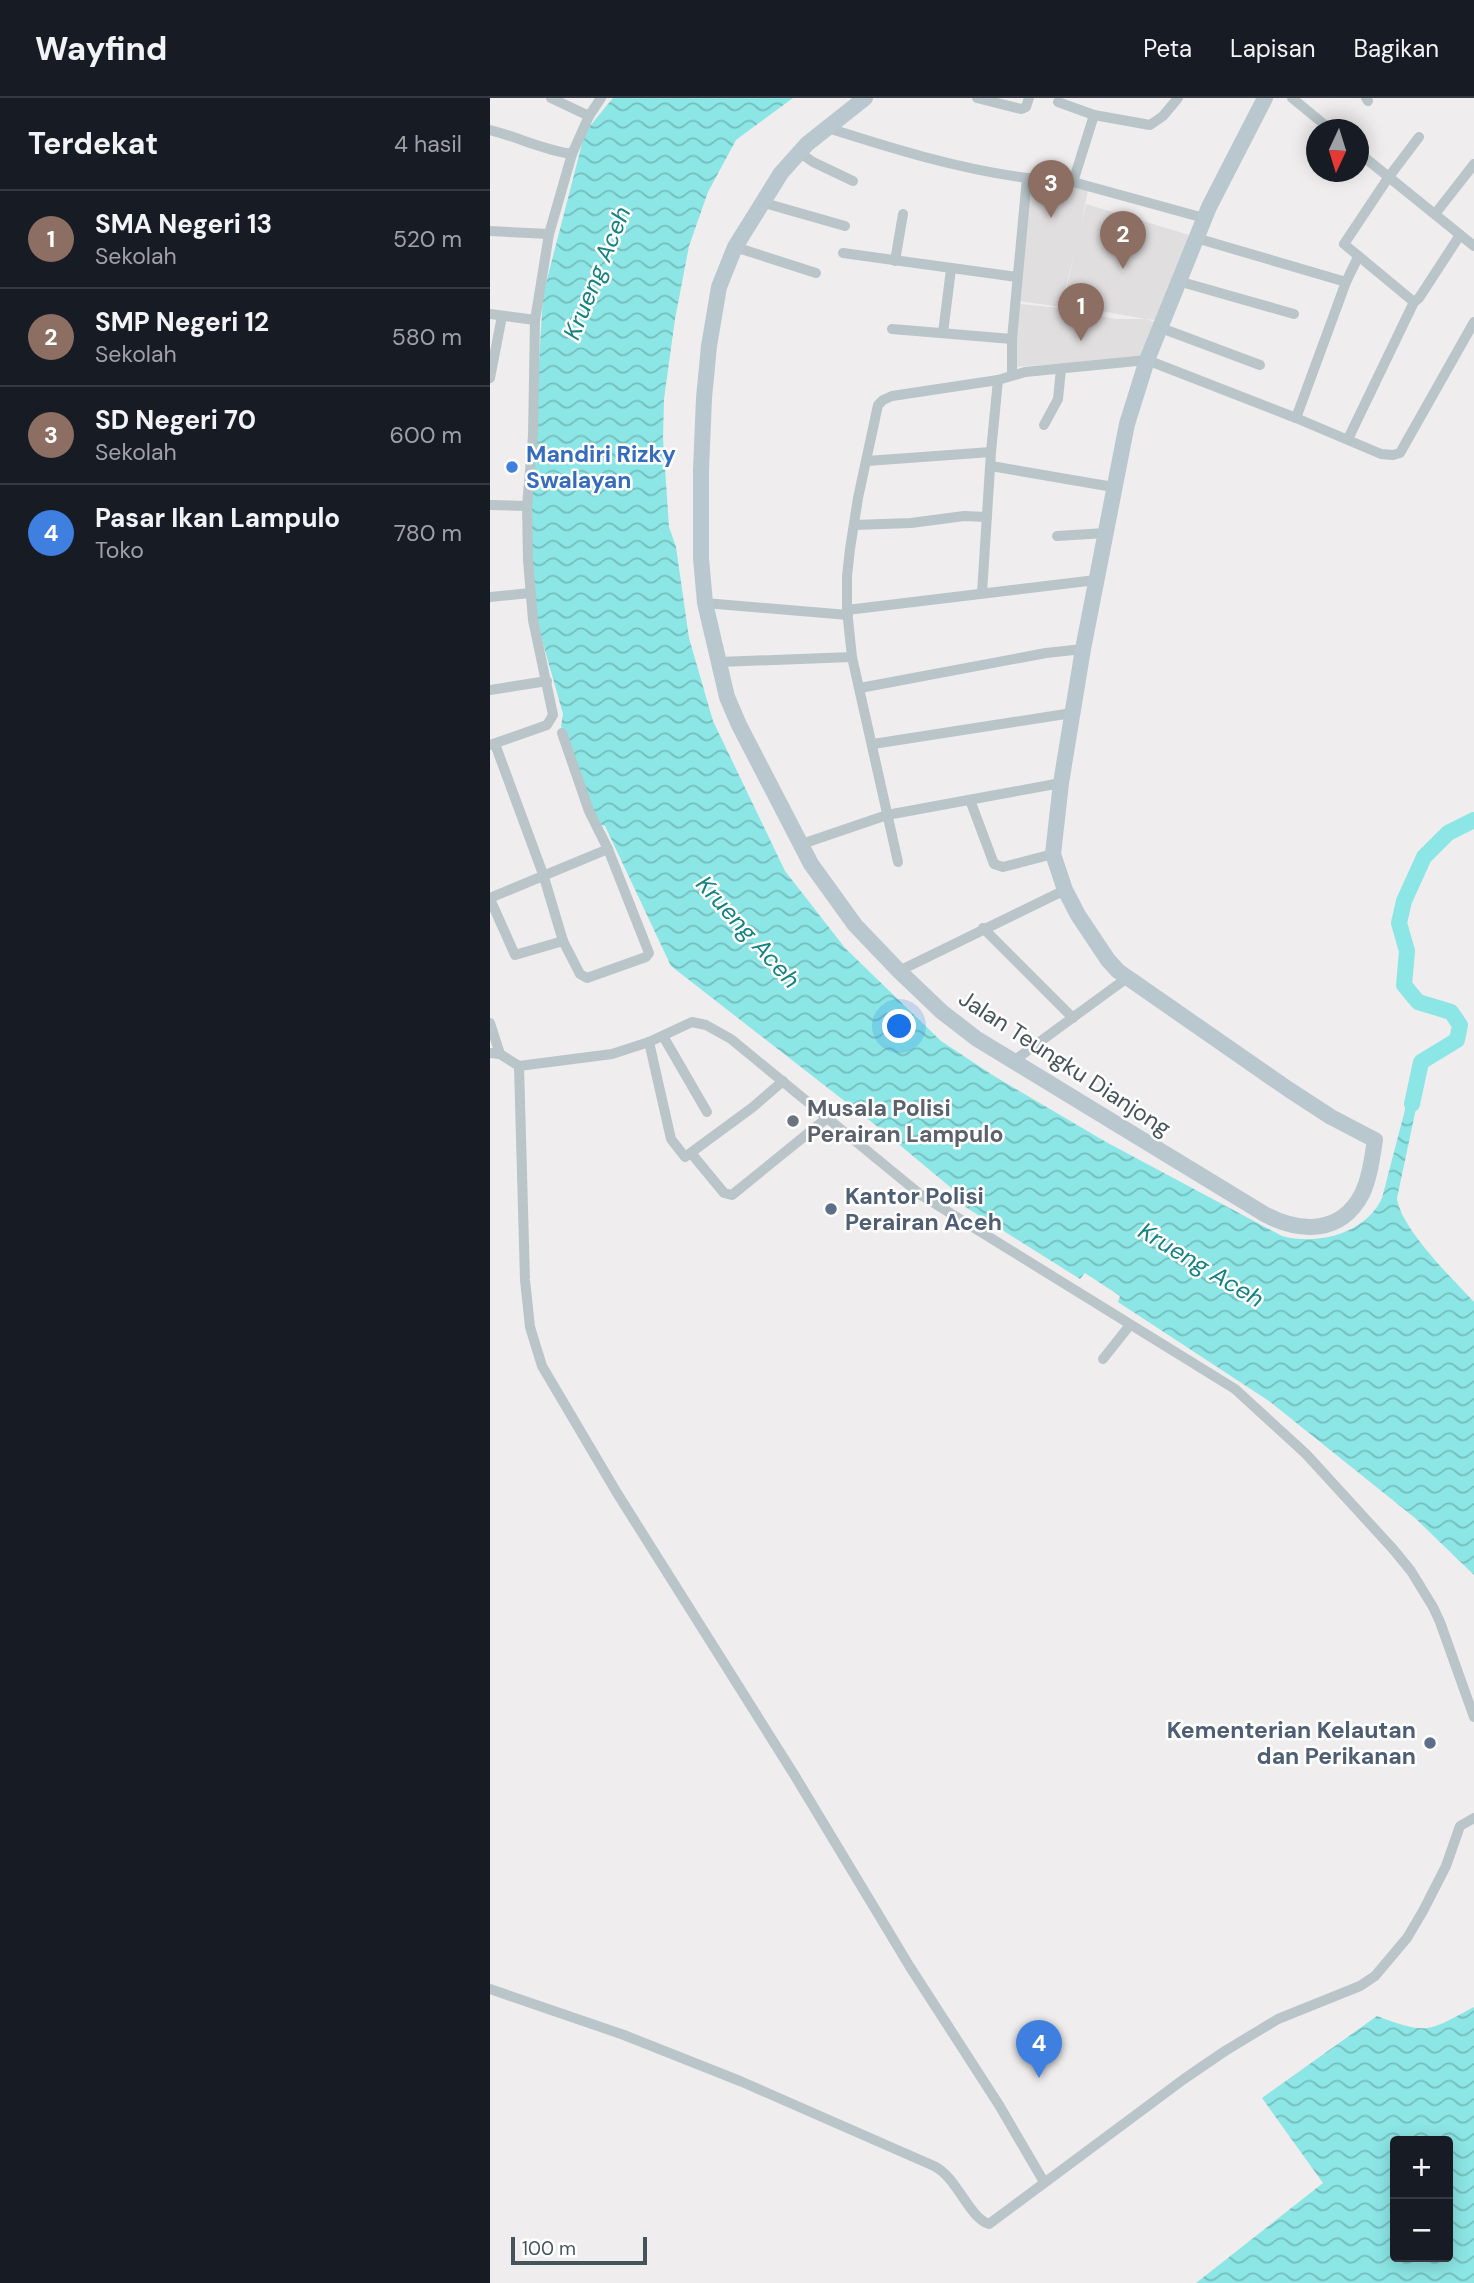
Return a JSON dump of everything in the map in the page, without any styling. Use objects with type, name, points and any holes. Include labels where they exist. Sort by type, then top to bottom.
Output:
[{"type":"street","points":[[551,98],[589,116]]},
{"type":"street","points":[[562,733],[589,811],[608,849],[649,950],[648,956],[587,978],[583,977],[574,964],[563,941],[543,874],[493,745],[547,725],[553,707],[533,620],[530,593],[527,506],[533,436],[535,320],[550,234],[572,154],[599,98]]},
{"type":"street","name":"Jalan Teungku Dianjong","points":[[865,98],[799,152],[761,202],[734,247],[719,287],[704,398],[701,558],[705,603],[727,697],[739,725],[799,845],[841,907],[899,971],[961,1027],[1012,1062],[1266,1215],[1291,1226],[1319,1227],[1333,1223],[1346,1214],[1355,1204],[1367,1180],[1375,1140],[1288,1089],[1127,978]]},
{"type":"street","points":[[977,98],[1021,108],[1026,107],[1029,98]]},
{"type":"street","points":[[1058,102],[1094,115],[1150,125],[1163,116],[1178,98]]},
{"type":"street","points":[[1012,1062],[1127,978],[1108,960],[1078,915],[1053,854],[1061,783],[1083,649],[1127,424],[1147,360],[1204,218],[1265,98]]},
{"type":"street","points":[[1292,98],[1318,119]]},
{"type":"street","points":[[1073,182],[1094,115]]},
{"type":"street","points":[[828,128],[944,163],[979,171],[1073,182],[1204,218]]},
{"type":"street","points":[[490,130],[545,149],[572,154]]},
{"type":"street","points":[[1414,302],[1346,247],[1345,242],[1419,137]]},
{"type":"street","points":[[799,152],[813,162],[853,181]]},
{"type":"street","points":[[1369,162],[1474,246]]},
{"type":"street","points":[[1435,214],[1474,163]]},
{"type":"street","points":[[1012,375],[1017,277],[1027,177]]},
{"type":"street","points":[[761,202],[845,226]]},
{"type":"street","points":[[895,261],[903,214]]},
{"type":"street","points":[[490,230],[550,234]]},
{"type":"street","points":[[1348,439],[1414,302],[1419,299],[1460,234]]},
{"type":"street","points":[[1196,238],[1346,282]]},
{"type":"street","points":[[734,247],[816,273]]},
{"type":"street","points":[[843,253],[1017,277]]},
{"type":"street","points":[[1296,418],[1346,282],[1358,257]]},
{"type":"street","points":[[943,333],[951,269]]},
{"type":"street","points":[[1178,281],[1294,314]]},
{"type":"street","points":[[490,314],[535,320]]},
{"type":"street","points":[[490,378],[502,316]]},
{"type":"street","points":[[898,862],[852,657],[847,612],[847,576],[854,525],[878,405],[883,400],[892,396],[998,380],[1012,375],[1147,360],[1381,454],[1393,455],[1400,453],[1474,322]]},
{"type":"street","points":[[1161,328],[1260,365]]},
{"type":"street","points":[[892,329],[1013,339]]},
{"type":"street","points":[[1044,425],[1058,399],[1061,369]]},
{"type":"street","points":[[982,593],[998,380]]},
{"type":"street","points":[[867,461],[991,452]]},
{"type":"street","points":[[992,466],[1113,487]]},
{"type":"street","points":[[490,505],[527,506]]},
{"type":"street","points":[[854,525],[911,523],[964,516],[987,517]]},
{"type":"street","points":[[1057,536],[1105,533]]},
{"type":"street","points":[[705,603],[847,612],[1096,580]]},
{"type":"street","points":[[490,597],[530,593]]},
{"type":"street","points":[[860,688],[1046,653],[1083,649]]},
{"type":"street","points":[[719,662],[852,657]]},
{"type":"street","points":[[490,690],[547,681]]},
{"type":"street","points":[[873,744],[1072,713]]},
{"type":"street","points":[[799,845],[887,815],[1061,783]]},
{"type":"street","points":[[970,800],[991,861],[998,866],[1053,854]]},
{"type":"street","points":[[563,941],[515,954],[490,899],[543,874],[608,849]]},
{"type":"street","points":[[899,971],[1066,890]]},
{"type":"street","points":[[983,928],[1073,1018]]},
{"type":"street","points":[[490,1023],[495,1054],[519,1066],[612,1054],[649,1042],[688,1023],[702,1023],[731,1039],[921,1195],[1235,1389],[1306,1454],[1393,1549],[1433,1607],[1474,1717]]},
{"type":"street","points":[[663,1035],[707,1112]]},
{"type":"street","points":[[649,1042],[671,1139],[684,1157],[753,1107],[783,1081]]},
{"type":"street","points":[[519,1066],[525,1280],[530,1327],[542,1366],[617,1493],[795,1776],[910,1967],[999,2105],[1044,2182]]},
{"type":"street","points":[[691,1153],[724,1193],[732,1195],[827,1118]]},
{"type":"street","points":[[1103,1359],[1130,1325]]},
{"type":"street","points":[[490,1989],[624,2035],[740,2081],[940,2169],[983,2222],[989,2224],[1225,2051],[1278,2019],[1360,1986],[1375,1976],[1407,1938],[1423,1911],[1446,1866],[1460,1826],[1474,1818]]},
{"type":"shaded area","points":[[1025,182],[1069,185],[1088,190],[1080,228],[1086,204],[1189,235],[1156,320],[1063,304],[1075,250],[1061,307],[1013,300]]},
{"type":"shaded area","points":[[1019,304],[1061,308],[1116,319],[1145,319],[1155,322],[1139,359],[1011,367]]},
{"type":"water","name":"Krueng Aceh","points":[[613,98],[793,98],[736,140],[708,192],[689,246],[675,319],[664,399],[663,438],[669,527],[676,547],[689,638],[713,721],[785,871],[845,948],[941,1041],[994,1076],[1106,1142],[1282,1236],[1311,1239],[1340,1234],[1365,1220],[1375,1210],[1382,1198],[1412,1083],[1421,1085],[1397,1198],[1407,1224],[1417,1238],[1474,1302],[1474,1575],[1415,1518],[1269,1401],[1118,1302],[1120,1296],[1085,1273],[1080,1279],[951,1198],[955,1191],[878,1127],[671,966],[605,826],[596,823],[561,726],[563,714],[533,608],[530,511],[543,295],[585,132]]},
{"type":"water","points":[[1474,2007],[1474,2283],[1196,2283],[1323,2183],[1262,2098],[1377,2016],[1418,2028],[1436,2026]]},
{"type":"waterway","points":[[1412,1104],[1421,1062],[1457,1040],[1460,1025],[1451,1012],[1418,1002],[1404,985],[1407,951],[1399,923],[1404,901],[1424,857],[1448,833],[1474,820]]},
{"type":"place","name":"SD Negeri 70","points":[[1051,218]]},
{"type":"place","name":"SMP Negeri 12","points":[[1123,269]]},
{"type":"place","name":"SMA Negeri 13","points":[[1081,341]]},
{"type":"place","name":"Mandiri Rizky Swalayan","points":[[512,467]]},
{"type":"place","name":"Musala Polisi Perairan Lampulo","points":[[793,1121]]},
{"type":"place","name":"Kantor Polisi Perairan Aceh","points":[[831,1209]]},
{"type":"place","name":"Kementerian Kelautan dan Perikanan","points":[[1430,1743]]},
{"type":"place","name":"Pasar Ikan Lampulo","points":[[1039,2078]]}]
